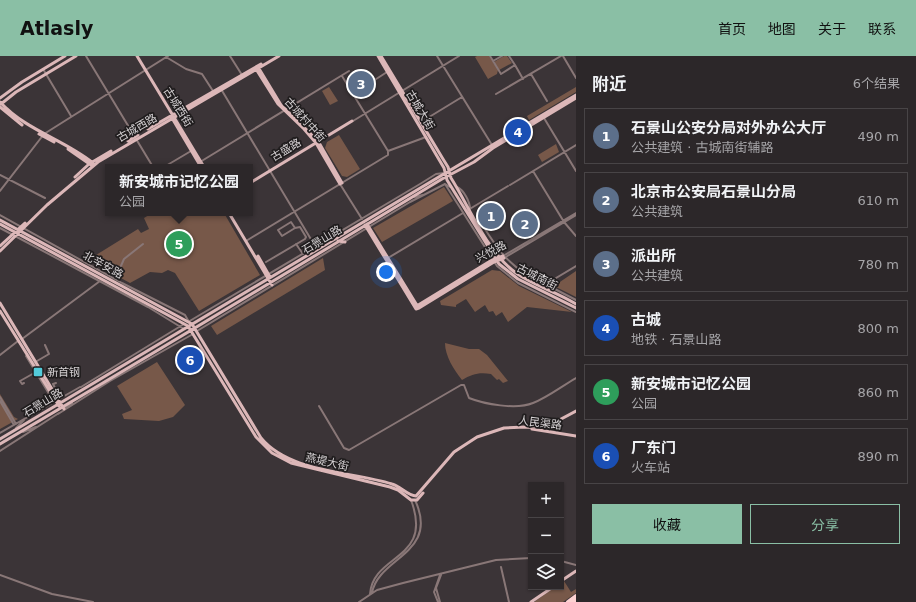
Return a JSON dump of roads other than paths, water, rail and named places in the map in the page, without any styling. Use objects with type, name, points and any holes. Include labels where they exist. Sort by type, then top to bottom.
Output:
[{"type":"highway","points":[[568,602],[576,596]]},
{"type":"main road","points":[[0,98],[65,56]]},
{"type":"main road","points":[[76,56],[16,92],[0,105],[21,122],[43,135],[82,154],[92,164]]},
{"type":"main road","name":"古城西街","points":[[136,56],[199,162]]},
{"type":"main road","name":"古城西路","points":[[172,117],[213,91],[220,89],[275,56]]},
{"type":"main road","name":"古城西路","points":[[18,231],[92,164],[279,56]]},
{"type":"main road","name":"古城大街","points":[[379,56],[387,72],[421,122],[449,171],[450,176]]},
{"type":"main road","name":"古城大街","points":[[379,56],[444,168],[445,173]]},
{"type":"main road","name":"古城村中街","points":[[257,68],[285,111],[317,142],[342,183]]},
{"type":"main road","name":"石景山路","points":[[0,444],[62,407],[97,382],[139,357],[182,327],[188,326],[190,323],[338,241],[450,176],[576,97]]},
{"type":"main road","name":"石景山路","points":[[0,439],[77,399],[190,330],[195,330],[270,279],[320,248],[366,224],[445,173],[576,97]]},
{"type":"main road","name":"古城西街","points":[[172,117],[199,162]]},
{"type":"main road","name":"古盛路","points":[[253,181],[352,121]]},
{"type":"main road","name":"古城南街","points":[[445,173],[446,178],[464,212],[494,261],[518,279],[576,308]]},
{"type":"main road","name":"古城南街","points":[[450,176],[477,222],[502,258],[517,273],[576,304]]},
{"type":"main road","points":[[232,216],[270,279]]},
{"type":"main road","name":"北辛安路","points":[[0,220],[190,323]]},
{"type":"main road","name":"北辛安路","points":[[0,224],[18,231],[62,253],[188,326]]},
{"type":"main road","points":[[366,224],[386,259]]},
{"type":"main road","points":[[0,246],[18,231]]},
{"type":"main road","points":[[0,251],[18,231]]},
{"type":"main road","points":[[338,241],[345,242]]},
{"type":"main road","name":"兴悦路","points":[[386,259],[417,307],[494,261],[502,258]]},
{"type":"main road","points":[[540,286],[546,284],[551,290]]},
{"type":"main road","points":[[0,303],[54,401],[62,407]]},
{"type":"main road","points":[[0,311],[37,361],[62,407]]},
{"type":"main road","points":[[190,323],[195,330]]},
{"type":"main road","points":[[188,326],[190,330]]},
{"type":"main road","name":"燕堤大街","points":[[190,330],[256,437],[272,453],[291,463],[390,487],[398,490],[411,500]]},
{"type":"main road","name":"燕堤大街","points":[[195,330],[261,438],[273,450],[292,460],[392,484],[413,496]]},
{"type":"main road","name":"人民渠路","points":[[413,496],[421,493],[440,467],[454,452],[477,437],[504,428],[548,426],[576,411]]},
{"type":"main road","name":"人民渠路","points":[[415,500],[419,498],[451,458],[466,445],[484,436],[501,431],[522,428],[576,436]]},
{"type":"main road","points":[[564,579],[576,571]]},
{"type":"main road","points":[[531,602],[549,590]]},
{"type":"street","points":[[86,56],[151,164]]},
{"type":"street","points":[[0,191],[43,135],[167,56],[186,69],[202,74],[213,91]]},
{"type":"street","points":[[230,56],[242,75]]},
{"type":"street","points":[[437,56],[492,146]]},
{"type":"street","points":[[352,121],[459,56]]},
{"type":"street","points":[[490,56],[501,74],[515,66]]},
{"type":"street","points":[[493,61],[502,56]]},
{"type":"street","points":[[509,56],[523,79]]},
{"type":"street","points":[[496,94],[562,56],[576,78]]},
{"type":"street","points":[[43,70],[71,116]]},
{"type":"street","points":[[199,162],[349,71]]},
{"type":"street","points":[[353,94],[387,72]]},
{"type":"street","points":[[531,74],[547,101]]},
{"type":"street","points":[[247,240],[388,156],[388,151],[342,76]]},
{"type":"street","points":[[220,89],[315,247]]},
{"type":"street","points":[[421,122],[462,97]]},
{"type":"street","points":[[544,118],[576,171]]},
{"type":"street","points":[[388,151],[426,137]]},
{"type":"street","points":[[386,259],[576,145]]},
{"type":"street","points":[[169,164],[191,150]]},
{"type":"street","points":[[534,171],[564,221],[576,236]]},
{"type":"street","points":[[0,175],[45,198]]},
{"type":"street","points":[[342,183],[366,224]]},
{"type":"street","points":[[445,184],[451,187]]},
{"type":"street","points":[[270,279],[315,247],[366,224],[445,184]]},
{"type":"street","points":[[445,184],[464,212]]},
{"type":"street","points":[[411,198],[429,193]]},
{"type":"street","name":"兴悦路","points":[[502,258],[576,214]]},
{"type":"street","points":[[0,216],[18,231],[69,264],[182,327]]},
{"type":"street","points":[[280,221],[284,226]]},
{"type":"street","points":[[266,262],[306,238],[300,226],[282,236],[278,230],[291,222],[295,228]]},
{"type":"street","points":[[0,433],[127,360],[182,327],[184,324],[190,323],[215,306],[345,242],[366,224]]},
{"type":"street","points":[[0,228],[18,231],[48,242],[62,253],[185,315],[190,323]]},
{"type":"street","points":[[48,242],[54,249]]},
{"type":"street","points":[[114,278],[117,275],[124,259],[143,244]]},
{"type":"street","points":[[296,244],[302,255]]},
{"type":"street","points":[[302,255],[320,248]]},
{"type":"street","points":[[62,253],[69,264]]},
{"type":"street","points":[[502,258],[522,273],[576,300]]},
{"type":"street","points":[[494,261],[518,283],[576,312]]},
{"type":"street","points":[[546,284],[576,266]]},
{"type":"street","points":[[0,355],[100,281]]},
{"type":"street","points":[[122,283],[126,288]]},
{"type":"street","points":[[136,297],[143,304]]},
{"type":"street","points":[[215,306],[228,303]]},
{"type":"street","points":[[58,414],[117,377],[193,334],[195,330]]},
{"type":"street","points":[[37,361],[49,354],[45,345]]},
{"type":"street","points":[[20,347],[54,401]]},
{"type":"street","points":[[127,360],[139,357]]},
{"type":"street","points":[[24,383],[22,384],[20,381],[36,372]]},
{"type":"street","points":[[319,406],[344,448],[349,450],[461,385],[464,385],[469,398],[482,403],[494,405],[523,405],[532,404],[576,378]]},
{"type":"street","points":[[81,387],[97,382]]},
{"type":"street","points":[[54,392],[56,390],[54,384],[56,383]]},
{"type":"street","points":[[0,398],[15,424]]},
{"type":"street","points":[[0,401],[15,424]]},
{"type":"street","name":"石景山路","points":[[0,451],[58,414],[62,407]]},
{"type":"street","points":[[11,433],[35,412]]},
{"type":"street","points":[[20,432],[39,426]]},
{"type":"street","points":[[411,500],[415,512],[415,537]]},
{"type":"street","points":[[371,594],[372,584],[377,577],[406,550],[415,537],[420,525],[419,512],[415,500]]},
{"type":"street","points":[[359,602],[371,594],[404,583],[441,575],[496,560],[528,558]]},
{"type":"street","points":[[564,562],[576,565]]},
{"type":"street","points":[[501,567],[509,602]]},
{"type":"street","points":[[0,575],[52,594],[93,602]]},
{"type":"street","points":[[439,602],[434,592],[441,575]]},
{"type":"place","name":"派出所","points":[[361,84]]},
{"type":"place","name":"古城","points":[[518,132]]},
{"type":"place","name":"石景山公安分局对外办公大厅","points":[[491,216]]},
{"type":"place","name":"北京市公安局石景山分局","points":[[525,224]]},
{"type":"place","name":"新安城市记忆公园","points":[[179,244]]},
{"type":"place","name":"厂东门","points":[[190,360]]},
{"type":"place","name":"新首钢","points":[[38,372]]}]
